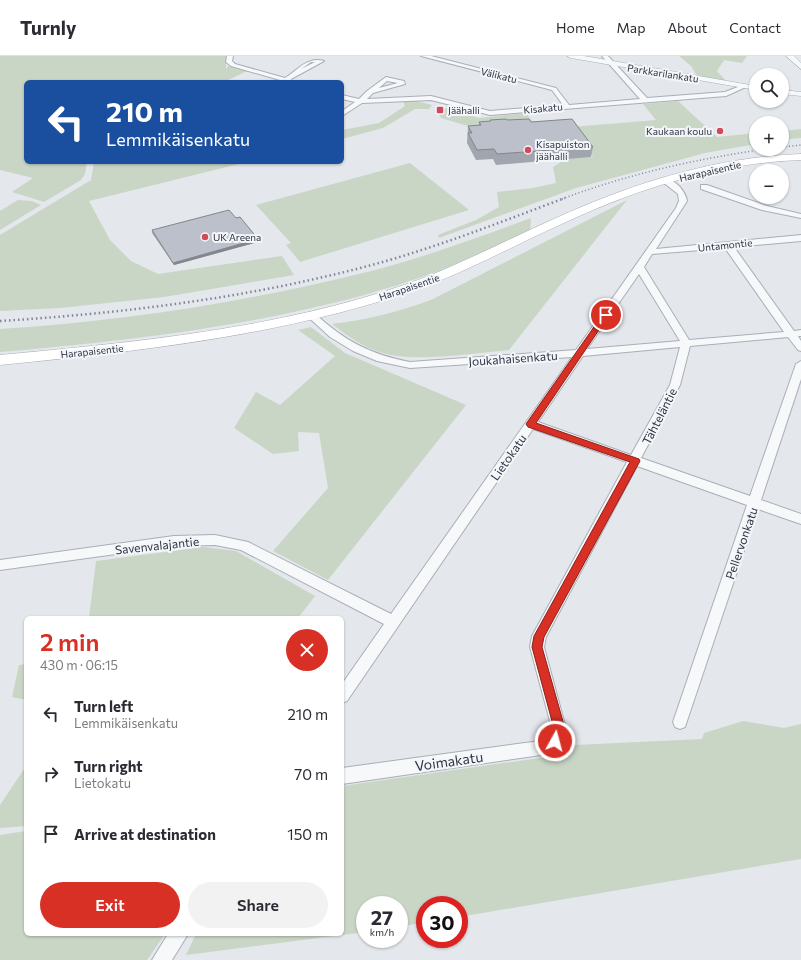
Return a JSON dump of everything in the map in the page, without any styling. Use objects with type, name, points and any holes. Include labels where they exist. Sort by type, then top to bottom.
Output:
[{"type":"main road","name":"Harapaisentie","points":[[0,360],[125,347],[250,328],[311,315],[370,300],[448,273],[583,210],[667,180],[748,162],[801,157]]},
{"type":"street","name":"Välikatu","points":[[424,56],[554,89],[567,106]]},
{"type":"street","name":"Parkkarilankatu","points":[[571,56],[749,87]]},
{"type":"street","points":[[605,56],[645,100]]},
{"type":"street","points":[[790,56],[801,67]]},
{"type":"street","points":[[230,59],[233,65],[280,80]]},
{"type":"street","name":"Kisakatu","points":[[344,97],[361,101],[431,98],[490,113],[726,94],[745,86]]},
{"type":"street","points":[[344,112],[361,101],[369,92]]},
{"type":"street","points":[[789,93],[801,94]]},
{"type":"street","points":[[344,109],[350,108]]},
{"type":"street","name":"Lietokatu","points":[[344,693],[580,353],[683,201],[680,190],[667,180]]},
{"type":"street","points":[[704,187],[765,208],[801,216]]},
{"type":"street","name":"Untamontie","points":[[649,252],[801,238]]},
{"type":"street","points":[[728,245],[796,333],[801,348]]},
{"type":"street","points":[[639,267],[686,344]]},
{"type":"street","name":"Joukahaisenkatu","points":[[311,315],[355,350],[384,361],[410,365],[580,353],[796,333]]},
{"type":"street","name":"Tähteläntie","points":[[555,741],[558,725],[537,647],[539,636],[636,461],[675,385],[686,344]]},
{"type":"street","name":"Pellervonkatu","points":[[680,722],[801,364]]},
{"type":"street","points":[[531,424],[801,519]]},
{"type":"street","name":"Savenvalajantie","points":[[0,565],[174,541],[215,540],[244,546],[392,622]]},
{"type":"street","name":"Voimakatu","points":[[344,776],[541,748],[555,741]]},
{"type":"street","points":[[161,960],[178,936]]},
{"type":"green space","points":[[0,56],[226,56],[226,69],[228,66],[247,71],[228,80],[24,80],[24,164],[87,164],[85,174],[81,180],[44,202],[12,192],[33,178],[0,170]]},
{"type":"green space","points":[[679,56],[747,56],[742,63],[724,60],[717,71],[726,81],[697,76],[691,66]]},
{"type":"green space","points":[[403,101],[416,101],[432,105],[429,109],[415,109],[383,128],[344,138],[344,130],[379,123],[405,106]]},
{"type":"green space","points":[[678,101],[717,137],[749,134],[749,145],[705,153],[576,188],[439,238],[438,235],[476,220],[499,207],[497,192],[533,188],[556,183],[553,167],[567,158],[593,157],[572,127],[656,120],[643,104]]},
{"type":"green space","points":[[445,108],[479,118],[526,113],[538,129],[478,129],[441,118],[439,114]]},
{"type":"green space","points":[[801,129],[801,138],[789,139],[789,130]]},
{"type":"green space","points":[[410,163],[469,210],[300,262],[286,245],[291,243],[256,205]]},
{"type":"green space","points":[[94,164],[239,164],[89,201],[110,240],[131,261],[158,274],[282,256],[294,275],[164,297],[60,308],[0,311],[0,235],[91,180]]},
{"type":"green space","points":[[18,200],[32,201],[41,205],[0,230],[0,211]]},
{"type":"green space","points":[[627,200],[509,350],[428,357],[396,356],[376,351],[363,345],[332,324],[382,315],[431,300]]},
{"type":"green space","points":[[531,218],[530,233],[432,274],[349,299],[251,321],[201,329],[101,342],[0,352],[0,329],[92,321],[185,309],[322,283],[429,254]]},
{"type":"green space","points":[[311,327],[345,353],[466,405],[328,580],[273,551],[328,488],[319,433],[298,432],[299,451],[273,454],[234,428],[256,392],[280,405],[335,356],[298,330]]},
{"type":"green space","points":[[203,547],[236,551],[315,596],[300,616],[89,616],[96,561]]},
{"type":"green space","points":[[24,664],[24,700],[12,697],[19,665]]},
{"type":"green space","points":[[743,721],[784,728],[801,724],[801,859],[468,915],[468,896],[416,896],[416,924],[408,925],[408,896],[356,896],[356,933],[344,935],[344,786],[560,755],[575,745],[702,739],[704,733]]},
{"type":"green space","points":[[24,769],[24,826],[0,828],[0,805]]},
{"type":"green space","points":[[24,831],[24,936],[164,936],[147,960],[0,960],[0,835]]},
{"type":"green space","points":[[195,936],[334,936],[186,955]]},
{"type":"building","name":"Kisapuiston jäähalli","points":[[506,119],[529,119],[531,122],[572,119],[593,147],[497,154],[494,149],[477,150],[468,133],[472,133],[468,126],[481,125],[479,122]]},
{"type":"building","name":"UK Areena","points":[[229,210],[236,218],[240,217],[258,239],[173,263],[152,230]]},
{"type":"railway","points":[[789,146],[801,145]]},
{"type":"railway","points":[[562,199],[612,182],[662,168],[749,152]]},
{"type":"railway","points":[[0,321],[48,318],[191,302],[332,275],[403,256],[565,198]]},
{"type":"place","name":"Jäähalli","points":[[440,110]]},
{"type":"place","name":"Kaukaan koulu","points":[[720,131]]},
{"type":"place","name":"Kisapuiston jäähalli","points":[[528,150]]},
{"type":"place","name":"UK Areena","points":[[205,237]]},
{"type":"route","points":[[555,741],[558,725],[537,647],[539,636],[636,461],[531,424],[606,315]]}]
